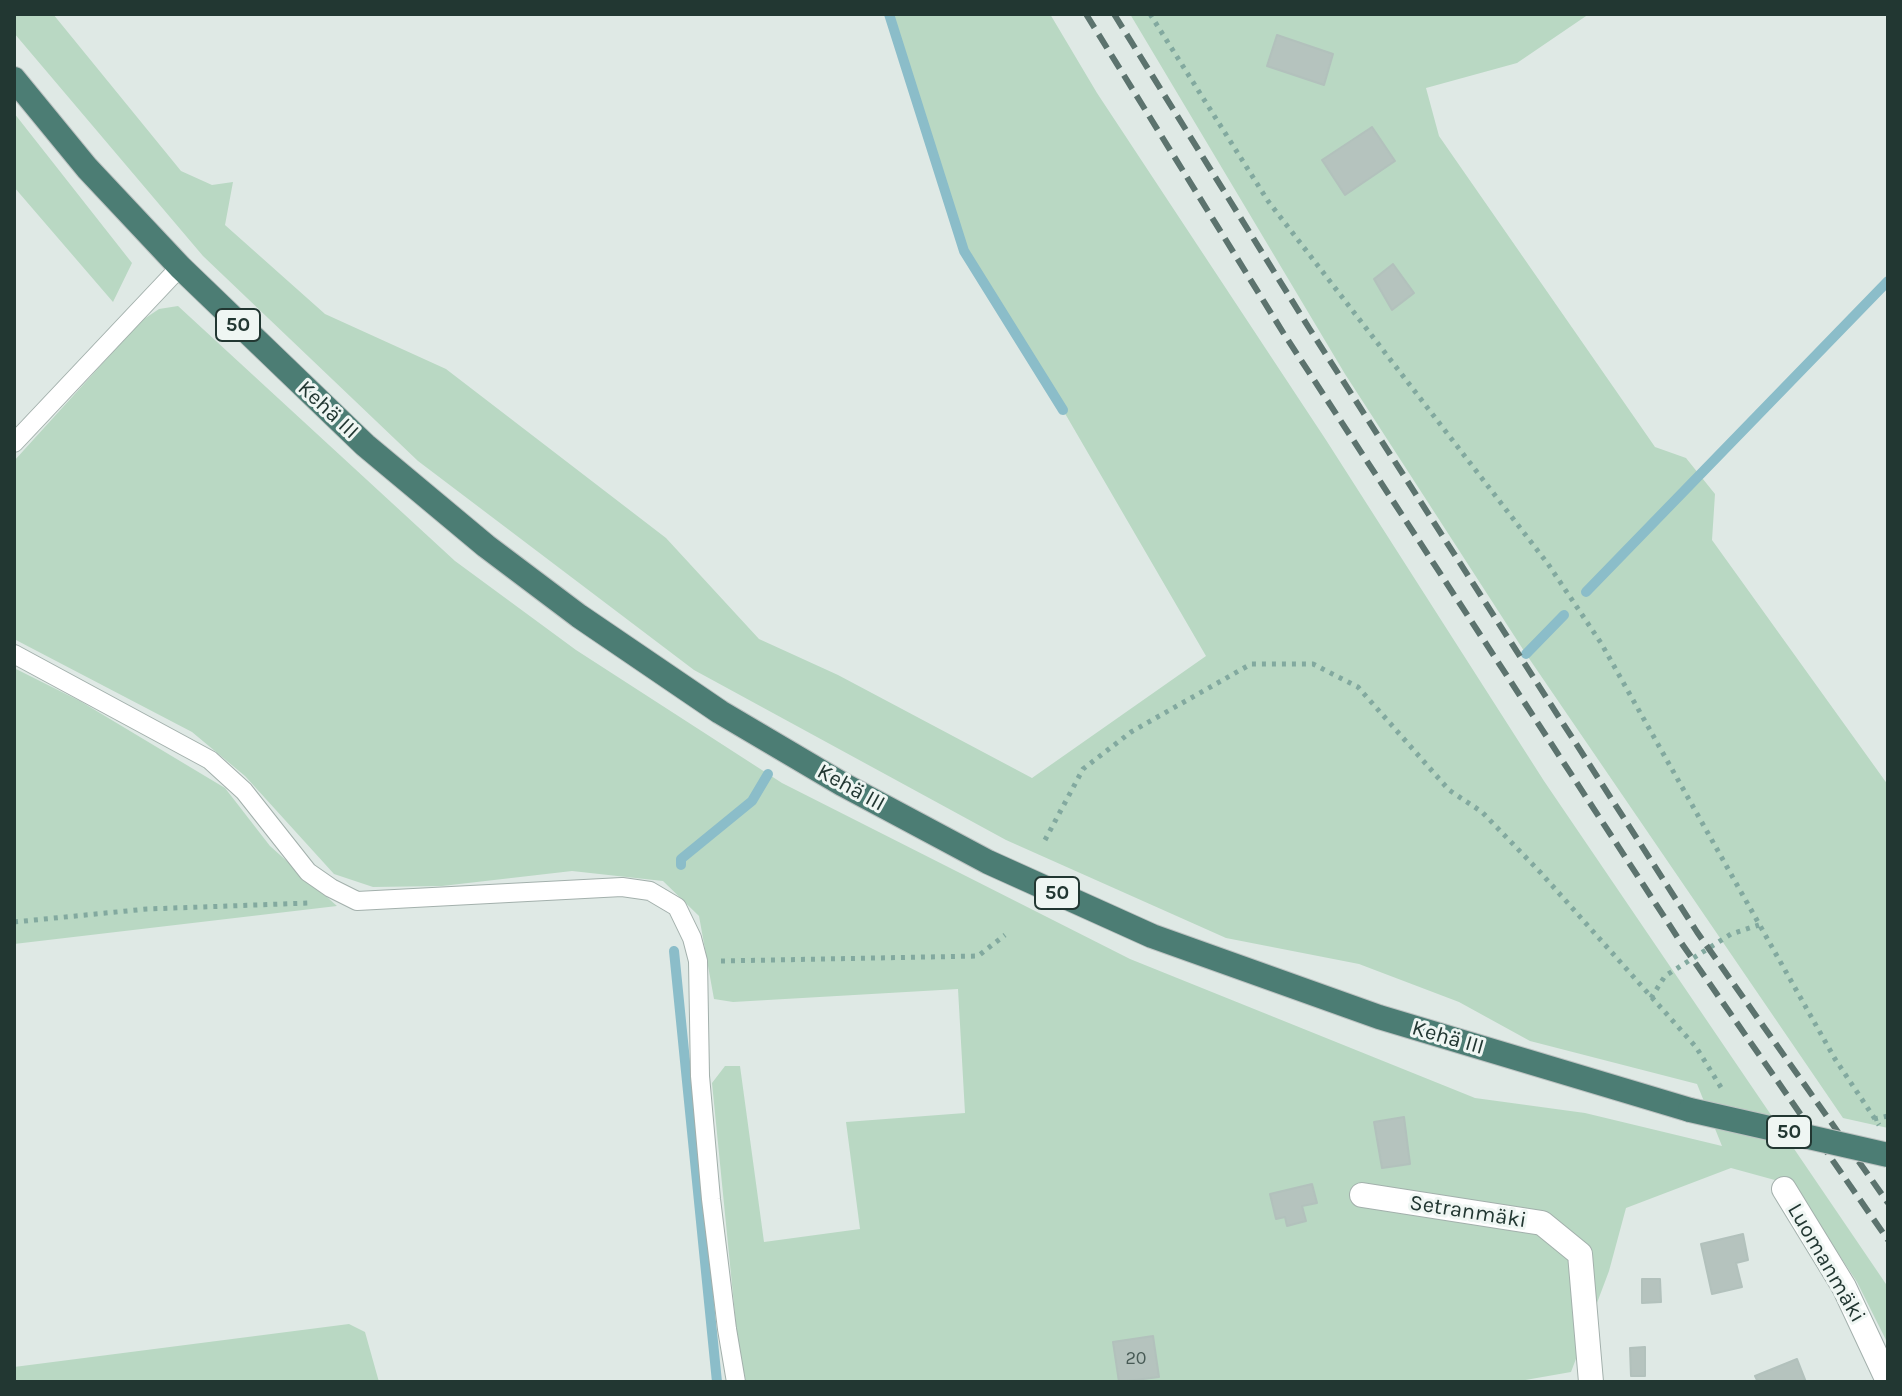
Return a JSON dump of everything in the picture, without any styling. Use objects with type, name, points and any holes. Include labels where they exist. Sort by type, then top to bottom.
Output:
[{"type":"highway","name":"Kehä III","points":[[14,79],[87,168],[180,267],[365,445],[486,546],[579,616],[707,703],[842,784],[988,862],[1152,936],[1379,1017],[1690,1110],[1888,1155]]},
{"type":"street","name":"Luomanmäki","points":[[1784,1189],[1844,1287],[1888,1381]]},
{"type":"street","name":"Setranmäki","points":[[1362,1195],[1542,1223],[1580,1254],[1591,1382]]},
{"type":"lane","points":[[14,443],[180,267]]},
{"type":"lane","points":[[14,654],[210,760],[244,791],[308,872],[357,901],[622,887],[650,891],[677,907],[692,938],[698,961],[700,1076],[711,1199],[736,1382]]},
{"type":"path","points":[[1150,14],[1268,201],[1530,540],[1601,643],[1835,1059],[1881,1129]]},
{"type":"path","points":[[1045,840],[1083,769],[1131,732],[1251,664],[1313,664],[1358,687],[1449,790],[1482,812],[1541,873],[1696,1047],[1728,1099]]},
{"type":"path","points":[[14,922],[147,909],[312,902]]},
{"type":"path","points":[[1651,998],[1665,976],[1731,934],[1759,925]]},
{"type":"path","points":[[698,961],[978,956],[1005,935]]},
{"type":"path","points":[[1874,1119],[1888,1116]]},
{"type":"green space","points":[[14,14],[53,14],[181,171],[212,185],[233,182],[225,225],[325,314],[446,369],[666,538],[759,639],[838,675],[1032,778],[1206,656],[1063,410],[964,251],[891,14],[1050,14],[1097,93],[1326,440],[1544,781],[1888,1287],[1888,1344],[1857,1282],[1793,1185],[1731,1168],[1626,1208],[1609,1271],[1571,1372],[1514,1382],[746,1382],[738,1345],[712,1083],[725,1066],[740,1066],[764,1242],[860,1229],[846,1122],[965,1113],[958,989],[733,1002],[714,999],[699,916],[663,881],[572,871],[442,886],[373,887],[334,874],[245,776],[192,732],[14,639],[14,461],[141,321],[159,309],[178,306],[455,561],[576,650],[782,783],[1130,959],[1475,1098],[1585,1113],[1722,1146],[1697,1084],[1530,1041],[1459,1002],[1359,964],[1226,938],[1006,840],[694,670],[418,461],[203,256],[14,33]]},
{"type":"green space","points":[[1130,14],[1589,14],[1517,63],[1426,88],[1439,136],[1655,447],[1686,458],[1715,494],[1712,540],[1888,785],[1888,1128],[1843,1118],[1526,654],[1345,374]]},
{"type":"green space","points":[[14,113],[132,263],[113,302],[14,187]]},
{"type":"green space","points":[[14,668],[80,701],[225,788],[270,846],[337,906],[14,944]]},
{"type":"green space","points":[[349,1324],[365,1332],[379,1382],[14,1382],[14,1367]]},
{"type":"building","points":[[1277,35],[1333,54],[1324,85],[1267,66]]},
{"type":"building","points":[[1372,127],[1395,161],[1345,195],[1322,160]]},
{"type":"building","points":[[1393,264],[1414,293],[1392,310],[1374,279]]},
{"type":"building","points":[[1404,1117],[1410,1164],[1382,1168],[1374,1122]]},
{"type":"building","points":[[1312,1184],[1317,1203],[1302,1206],[1306,1221],[1287,1226],[1285,1217],[1276,1219],[1270,1194]]},
{"type":"building","points":[[1743,1234],[1748,1260],[1736,1263],[1742,1287],[1712,1294],[1701,1244]]},
{"type":"building","points":[[1642,1279],[1660,1279],[1661,1302],[1642,1303]]},
{"type":"building","points":[[1153,1336],[1159,1377],[1119,1382],[1113,1342]]},
{"type":"building","points":[[1645,1347],[1645,1376],[1631,1376],[1630,1348]]},
{"type":"building","points":[[1797,1359],[1806,1382],[1758,1382],[1755,1376]]},
{"type":"waterway","points":[[889,14],[964,251],[1063,410]]},
{"type":"waterway","points":[[1586,592],[1888,281]]},
{"type":"waterway","points":[[1526,654],[1564,615]]},
{"type":"waterway","points":[[681,865],[681,859],[752,801],[768,774]]},
{"type":"waterway","points":[[674,951],[717,1382]]},
{"type":"railway","points":[[1086,14],[1284,334],[1680,941],[1888,1240]]},
{"type":"railway","points":[[1114,14],[1309,328],[1697,932],[1888,1203]]}]
